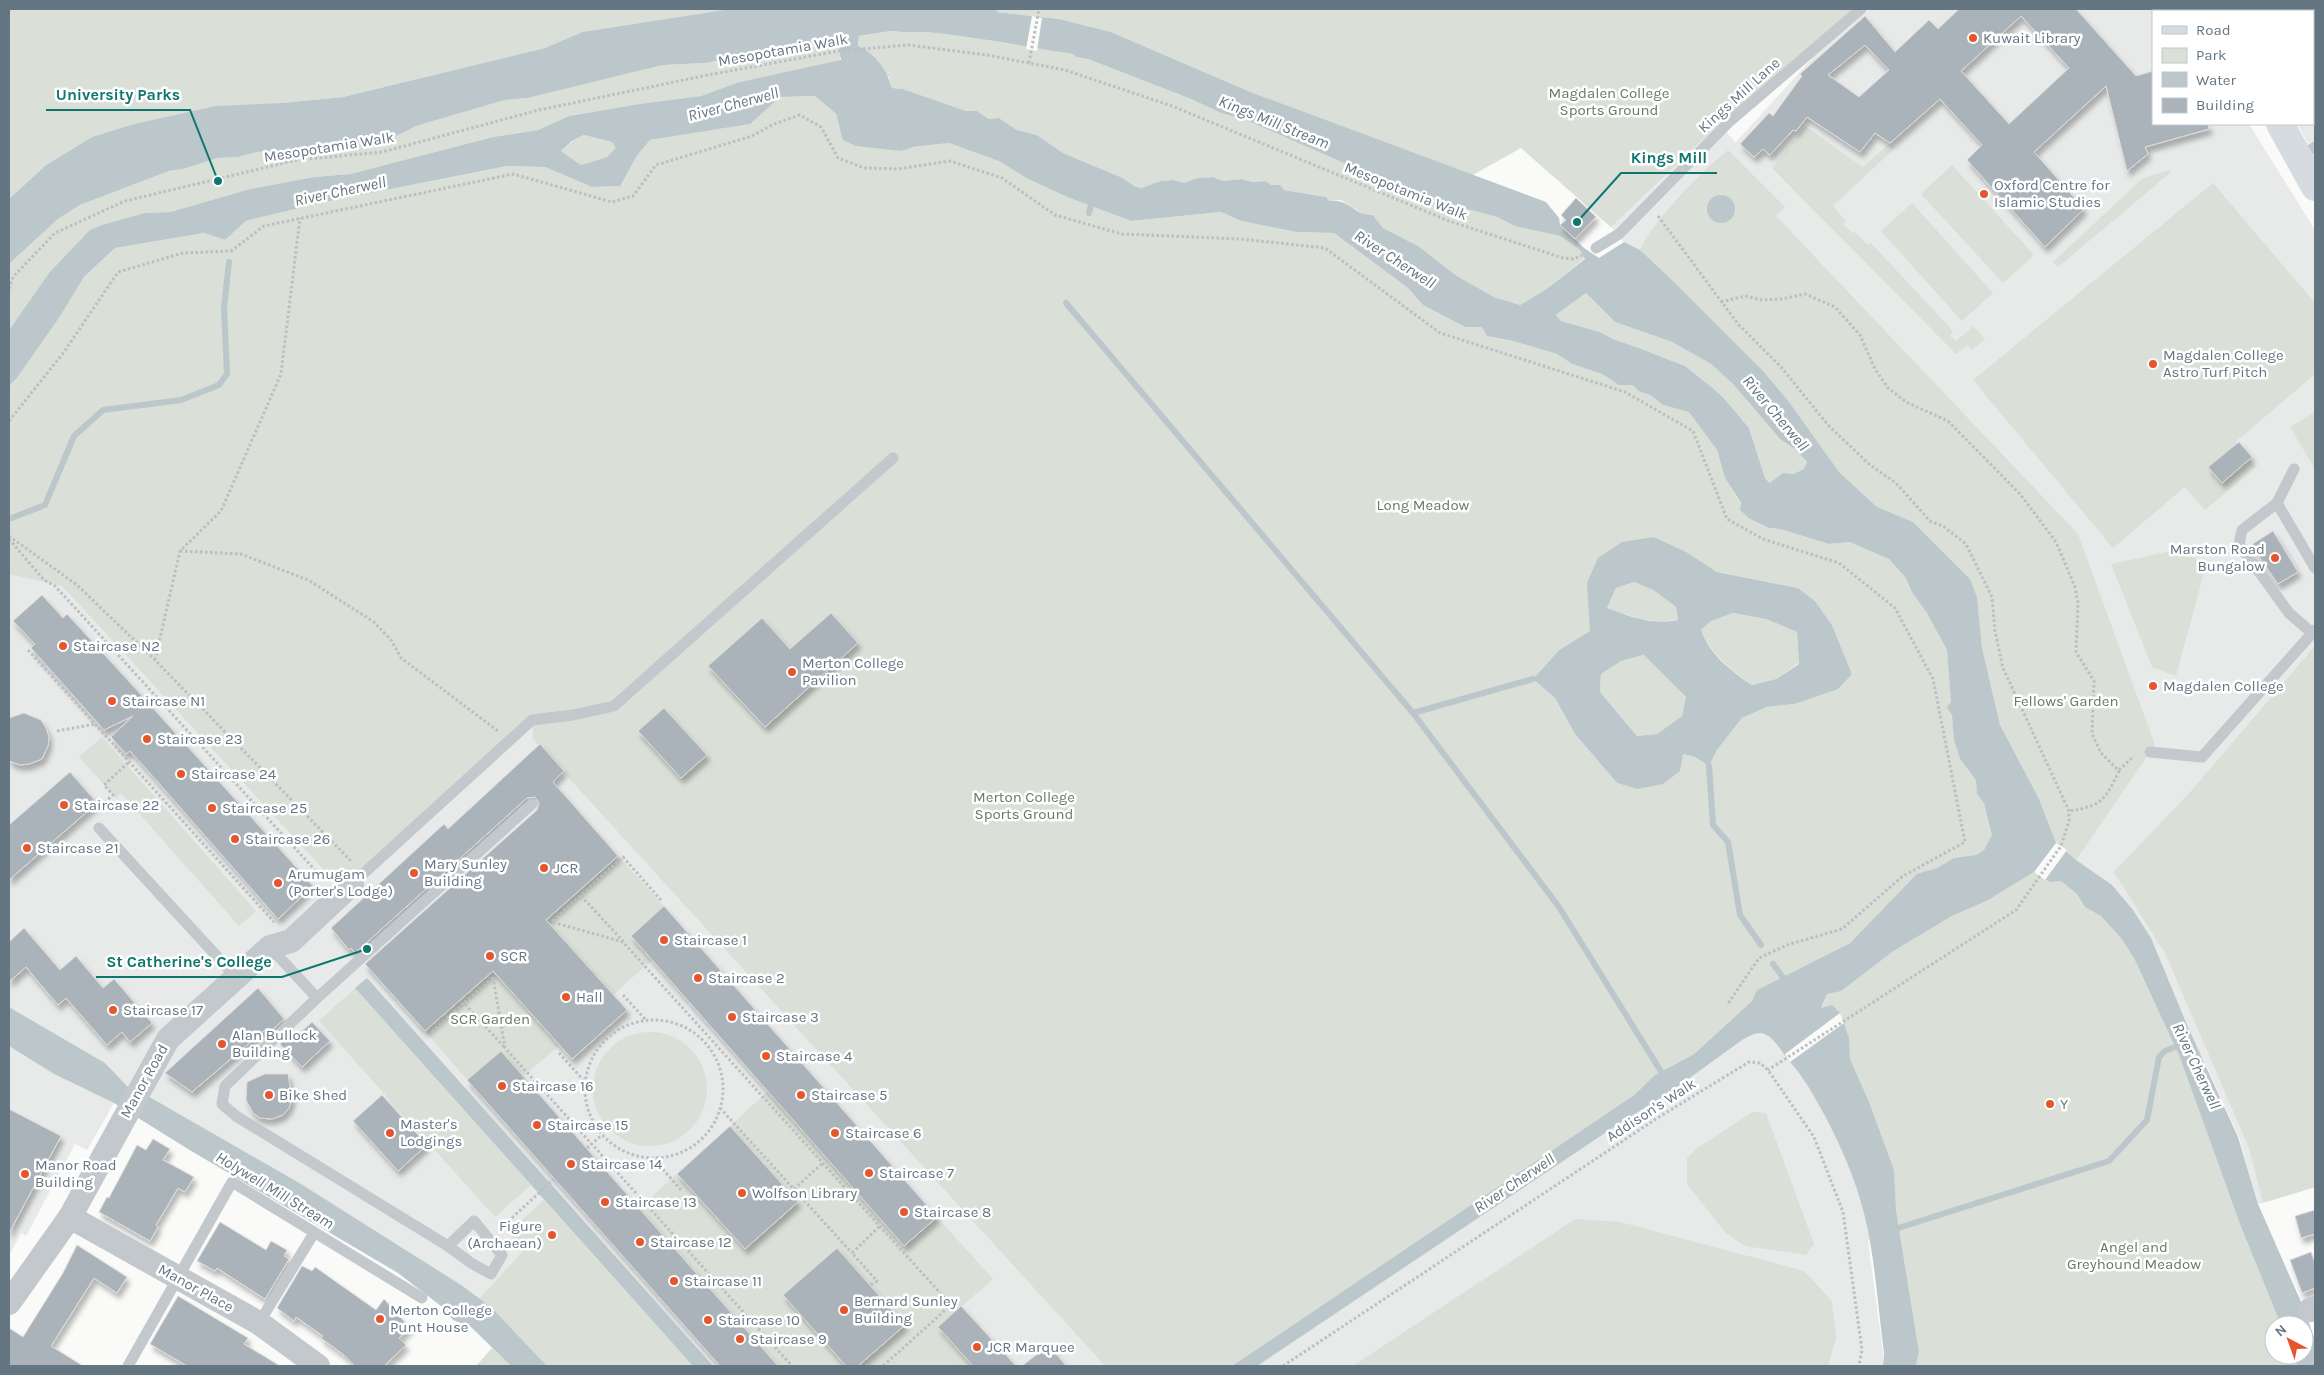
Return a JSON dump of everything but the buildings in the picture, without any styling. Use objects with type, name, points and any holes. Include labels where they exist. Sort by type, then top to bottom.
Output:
[{"type":"main road","points":[[2281,125],[2306,152],[2315,187]]},
{"type":"street","name":"Manor Road","points":[[9,1303],[70,1217],[168,1039],[236,977],[352,885]]},
{"type":"street","name":"Manor Place","points":[[70,1217],[259,1323],[318,1366]]},
{"type":"lane","name":"Kings Mill Lane","points":[[1596,248],[1619,234],[1730,121],[1861,9]]},
{"type":"lane","points":[[352,885],[532,720],[573,715],[614,706],[893,458]]},
{"type":"lane","points":[[2150,752],[2202,757],[2314,632],[2289,613],[2239,544],[2242,530],[2278,503],[2294,469]]},
{"type":"lane","points":[[2278,503],[2315,568]]},
{"type":"lane","points":[[448,1246],[474,1221],[502,1255],[491,1274],[471,1264],[448,1246],[236,1116],[222,1104],[225,1086],[317,998],[532,804]]},
{"type":"lane","points":[[98,828],[236,977]]},
{"type":"lane","points":[[280,944],[317,998]]},
{"type":"lane","points":[[128,1366],[232,1182],[422,1298]]},
{"type":"lane","points":[[259,1323],[314,1233]]},
{"type":"path","points":[[1029,63],[1039,9]]},
{"type":"path","name":"Mesopotamia Walk","points":[[9,289],[11,276],[54,233],[125,200],[297,160],[382,152],[539,110],[708,75],[838,51],[908,45],[986,55],[1065,70],[1172,106],[1449,222],[1563,258],[1574,258]]},
{"type":"path","points":[[9,421],[64,352],[118,272],[183,253],[232,251],[264,226],[513,174],[612,202],[633,196],[656,165],[752,136],[774,124],[800,115],[821,127],[838,158],[864,168],[898,169],[950,161],[1002,178],[1055,215],[1122,234],[1241,239],[1325,248],[1440,334],[1625,392],[1693,431],[1727,519],[1763,539],[1839,562],[1895,608],[1932,679],[1965,842],[1903,876],[1842,930],[1787,945],[1759,958],[1727,1005]]},
{"type":"path","points":[[1648,204],[1738,324],[1781,367],[1828,426],[1870,465],[1896,483],[1930,521],[1942,526],[1966,544],[1992,598],[1995,631],[2003,668],[2069,811],[2069,821],[2061,846],[2038,876],[2016,910],[1768,1070],[1814,1137],[1843,1212],[1862,1350],[1859,1366]]},
{"type":"path","points":[[156,660],[180,551],[221,511],[281,374],[300,218]]},
{"type":"path","points":[[1721,302],[1745,296],[1762,300],[1782,299],[1805,294],[1835,307],[1860,335],[1875,369],[1888,388],[1906,402],[1948,421],[1997,473],[2020,494],[2056,542],[2075,587],[2078,603],[2076,652],[2094,681],[2092,734],[2101,753],[2119,770]]},
{"type":"path","points":[[9,537],[77,585],[156,660],[352,885]]},
{"type":"path","points":[[9,537],[44,580],[55,586],[352,885]]},
{"type":"path","points":[[180,551],[241,554],[308,580],[374,622],[391,640],[401,658],[510,740]]},
{"type":"path","points":[[28,650],[129,762],[280,944]]},
{"type":"path","points":[[57,731],[95,724]]},
{"type":"path","points":[[2069,811],[2090,808],[2107,796],[2119,770],[2134,756],[2150,752]]},
{"type":"path","points":[[98,828],[89,816],[113,795],[104,785],[129,762]]},
{"type":"path","points":[[623,942],[552,922],[623,857],[662,900]]},
{"type":"path","points":[[581,896],[951,1305],[883,1366]]},
{"type":"path","points":[[432,1032],[493,977],[505,1048]]},
{"type":"path","points":[[623,995],[646,1020]]},
{"type":"path","points":[[464,1004],[792,1366]]},
{"type":"path","points":[[646,1020],[664,1020],[682,1025],[698,1035],[711,1049],[720,1066],[724,1084],[716,1121],[704,1136],[690,1148],[672,1156],[653,1158],[634,1155],[616,1147],[602,1135],[592,1119],[586,1101],[585,1082],[590,1064],[598,1048],[612,1034],[646,1020]]},
{"type":"path","points":[[705,1042],[710,1037]]},
{"type":"path","points":[[559,1054],[585,1082]]},
{"type":"path","name":"Addison's Walk","points":[[1283,1366],[1659,1117],[1749,1062],[1760,1062],[1768,1070]]},
{"type":"path","points":[[720,1108],[877,1281],[871,1285]]},
{"type":"path","points":[[587,1148],[602,1135]]},
{"type":"path","points":[[653,1158],[680,1190]]},
{"type":"path","points":[[794,1189],[823,1163]]},
{"type":"path","points":[[489,1239],[554,1179]]},
{"type":"path","points":[[852,1252],[880,1226]]},
{"type":"shaded area","name":"Magdalen College","points":[[1071,9],[1719,125],[1736,142],[1819,51],[1870,9],[2184,10],[2152,10],[2152,125],[2250,125],[2315,230],[2315,1187],[2258,1204],[2239,1137],[2203,1058],[2180,1058],[1900,1232],[1868,1241],[1883,1353],[1883,1366],[1232,1366],[1519,1173],[1751,1034],[1768,1035],[1773,1040],[1952,916],[1877,507],[1839,472],[1640,250],[1624,242],[1611,227],[1503,132]]},
{"type":"shaded area","points":[[2315,9],[2315,156],[2298,125],[2314,125],[2314,10],[2232,10]]},
{"type":"shaded area","points":[[9,568],[62,586],[344,892],[532,720],[533,739],[1105,1366],[547,1366],[491,1307],[130,1089],[105,1063],[9,1007]]},
{"type":"shaded area","points":[[9,1046],[54,1074],[114,1103],[87,1150],[75,1144],[26,1236],[21,1233],[9,1256]]},
{"type":"green space","points":[[9,9],[730,9],[582,32],[545,48],[343,97],[282,103],[130,125],[92,137],[46,165],[9,199]]},
{"type":"green space","name":"Magdalen College Sports Ground","points":[[998,9],[1853,9],[1719,124],[1611,227],[1521,148],[1471,176],[1253,93],[1111,32],[1059,19],[997,12]]},
{"type":"green space","points":[[891,31],[930,32],[1073,54],[1076,57],[1088,59],[1191,99],[1221,113],[1246,120],[1362,171],[1463,208],[1497,217],[1516,226],[1560,236],[1580,250],[1585,258],[1545,290],[1520,305],[1494,297],[1457,276],[1418,246],[1383,228],[1373,215],[1365,215],[1341,200],[1329,201],[1326,197],[1284,190],[1280,186],[1271,185],[1266,181],[1252,182],[1242,179],[1223,181],[1213,177],[1198,178],[1184,184],[1173,180],[1161,181],[1141,188],[1134,186],[1123,178],[1063,153],[1037,135],[1017,130],[999,118],[989,119],[977,111],[966,111],[903,89],[892,88],[889,77],[839,57],[841,61],[736,83],[701,96],[569,116],[538,130],[493,137],[350,174],[314,177],[250,189],[170,212],[145,213],[49,273],[9,330],[9,264],[58,219],[80,205],[169,171],[183,169],[218,158],[238,157],[257,152],[322,148],[328,145],[391,139],[416,126],[505,100],[528,98],[663,65],[706,63],[803,42],[838,37],[858,46],[859,36]]},
{"type":"green space","points":[[815,96],[836,114],[839,127],[902,151],[913,147],[949,143],[1001,162],[1026,178],[1067,197],[1131,221],[1221,212],[1241,221],[1296,232],[1334,233],[1408,288],[1423,305],[1465,327],[1483,327],[1487,336],[1513,341],[1557,354],[1572,364],[1602,374],[1619,385],[1632,385],[1640,392],[1650,395],[1663,405],[1690,412],[1717,450],[1725,478],[1750,519],[1769,528],[1780,529],[1829,544],[1850,542],[1874,551],[1889,559],[1906,578],[1912,592],[1927,613],[1947,650],[1954,740],[1960,759],[1976,780],[1977,794],[1984,803],[1992,835],[1984,850],[1976,855],[1954,858],[1937,868],[1917,875],[1850,943],[1758,990],[1752,1001],[1694,1054],[1655,1075],[1634,1095],[1232,1366],[1105,1366],[533,739],[532,721],[344,892],[62,586],[9,574],[9,386],[17,378],[59,318],[84,277],[115,248],[204,233],[225,240],[246,221],[320,203],[507,166],[545,167],[592,187],[619,186],[636,157],[650,140],[749,124],[780,97]],"holes":[[[1622,542],[1688,553],[1717,572],[1798,588],[1815,601],[1832,625],[1852,674],[1794,704],[1767,707],[1742,718],[1717,750],[1709,766],[1695,757],[1683,754],[1637,789],[1617,783],[1575,734],[1555,698],[1533,679],[1559,650],[1590,631]]]},
{"type":"green space","points":[[1805,126],[1863,167],[1890,143],[1895,148],[1833,206],[1846,221],[1843,224],[1852,233],[1855,232],[1868,245],[1871,243],[1953,331],[1950,335],[1956,341],[1973,326],[1985,339],[1972,350],[1967,345],[1956,354],[1772,168]]},
{"type":"green space","points":[[584,135],[612,142],[617,148],[607,157],[581,165],[561,151]]},
{"type":"green space","name":"Fellows' Garden","points":[[1728,150],[1785,207],[1776,216],[2078,534],[2155,745],[2076,860],[2056,843],[2039,799],[2000,725],[1982,648],[1977,597],[1970,579],[1913,522],[1877,507],[1839,472],[1789,402],[1764,372],[1640,250],[1666,212]]},
{"type":"green space","points":[[1952,165],[2034,255],[2003,283],[1921,194]]},
{"type":"green space","points":[[2170,170],[2170,173],[2058,267],[2053,262],[2143,178]]},
{"type":"green space","name":"Magdalen College Astro Turf Pitch","points":[[2213,183],[2315,303],[2315,374],[2235,442],[2256,467],[2205,510],[2185,487],[2113,548],[1973,380]]},
{"type":"green space","points":[[1912,203],[1993,293],[1962,321],[1881,231]]},
{"type":"green space","points":[[1586,293],[1615,322],[1672,342],[1711,364],[1733,384],[1780,439],[1796,450],[1807,462],[1804,470],[1794,474],[1783,473],[1771,483],[1765,478],[1749,428],[1723,397],[1685,366],[1613,339],[1600,332],[1561,321],[1556,315]]},
{"type":"green space","points":[[2315,412],[2315,469],[2290,427]]},
{"type":"green space","points":[[2186,548],[2205,569],[2176,676],[2152,667],[2111,564]]},
{"type":"green space","points":[[1634,582],[1653,590],[1676,607],[1678,620],[1659,621],[1642,619],[1607,608],[1616,588]]},
{"type":"green space","points":[[1733,613],[1766,619],[1797,632],[1799,663],[1776,679],[1752,685],[1744,679],[1716,655],[1701,630],[1711,621]]},
{"type":"green space","points":[[2315,646],[2315,1187],[2263,1203],[2249,1148],[2166,955],[2114,872],[2191,791]]},
{"type":"green space","points":[[1645,655],[1686,697],[1682,716],[1657,734],[1637,736],[1600,692],[1601,674],[1621,661]]},
{"type":"green space","points":[[102,737],[256,911],[239,926],[121,793],[116,798],[79,757]]},
{"type":"green space","points":[[618,856],[664,906],[631,935],[652,960],[613,995],[546,920]]},
{"type":"green space","name":"Angel and Greyhound Meadow","points":[[2034,872],[2050,882],[2061,881],[2077,894],[2085,907],[2101,916],[2121,938],[2134,958],[2179,1055],[2241,1227],[2277,1315],[2264,1315],[2264,1365],[2297,1366],[1916,1366],[1919,1352],[1896,1210],[1894,1170],[1869,1102],[1850,1059],[1849,1038],[1821,1009],[1827,994],[1952,916],[1988,900]]},
{"type":"green space","name":"SCR Garden","points":[[493,971],[560,1045],[523,1076],[501,1051],[467,1080],[425,1031]]},
{"type":"green space","points":[[355,988],[531,1185],[495,1217],[319,1021]]},
{"type":"green space","points":[[650,1032],[672,1036],[690,1049],[703,1067],[707,1089],[703,1111],[690,1129],[672,1142],[650,1146],[628,1142],[610,1129],[597,1111],[593,1089],[597,1067],[610,1049],[628,1036]]},
{"type":"green space","points":[[768,1091],[905,1245],[937,1217],[993,1279],[938,1327],[973,1366],[858,1366],[905,1325],[837,1248],[783,1295],[846,1366],[772,1366],[775,1363],[639,1208],[677,1174],[745,1249],[798,1202],[730,1126]]},
{"type":"green space","points":[[1753,1112],[1766,1113],[1814,1244],[1806,1255],[1745,1246],[1725,1232],[1687,1184],[1687,1158],[1700,1146]]},
{"type":"green space","points":[[544,1200],[693,1366],[547,1366],[491,1307],[480,1298],[524,1250],[508,1232]]},
{"type":"green space","points":[[1575,1219],[1620,1222],[1804,1271],[1832,1301],[1836,1338],[1828,1366],[1353,1366]]},
{"type":"green space","points":[[492,1348],[511,1366],[476,1366]]},
{"type":"water","points":[[730,9],[998,9],[997,12],[1059,19],[1111,32],[1253,93],[1546,202],[1559,218],[1560,225],[1584,248],[1599,258],[1624,242],[1640,250],[1764,372],[1789,402],[1839,472],[1877,507],[1913,522],[1970,579],[1977,597],[1982,648],[2000,725],[2039,799],[2056,843],[2076,860],[2112,885],[2133,910],[2151,938],[2187,1025],[2238,1137],[2258,1204],[2306,1315],[2277,1315],[2241,1227],[2179,1055],[2134,958],[2121,938],[2101,916],[2085,907],[2077,894],[2061,881],[2050,882],[2034,872],[1988,900],[1952,916],[1892,952],[1841,991],[1827,994],[1821,1008],[1832,1005],[1840,1013],[1849,1038],[1850,1059],[1869,1102],[1894,1170],[1896,1210],[1919,1352],[1916,1366],[1883,1366],[1884,1353],[1871,1247],[1864,1213],[1852,1175],[1830,1126],[1805,1081],[1776,1043],[1766,1035],[1759,1033],[1742,1040],[1673,1090],[1617,1125],[1257,1366],[1232,1366],[1634,1095],[1655,1075],[1694,1054],[1752,1001],[1757,990],[1850,943],[1917,874],[1937,868],[1954,858],[1976,855],[1984,850],[1992,835],[1984,803],[1977,794],[1976,780],[1960,759],[1954,740],[1952,715],[1947,707],[1951,702],[1947,650],[1927,613],[1912,592],[1906,578],[1889,559],[1850,542],[1829,544],[1780,529],[1769,528],[1750,519],[1740,510],[1741,503],[1725,478],[1717,450],[1689,412],[1663,405],[1650,395],[1640,392],[1632,385],[1619,385],[1602,374],[1572,364],[1557,354],[1513,341],[1487,336],[1482,327],[1465,327],[1423,305],[1408,288],[1334,233],[1296,232],[1241,221],[1221,212],[1131,221],[1067,197],[1026,178],[1001,162],[949,143],[913,147],[902,151],[856,146],[843,140],[836,114],[815,96],[780,97],[750,124],[650,140],[636,157],[620,186],[592,187],[545,167],[507,166],[320,203],[246,221],[225,240],[204,233],[115,248],[84,277],[59,318],[17,378],[9,386],[9,330],[49,273],[90,230],[102,225],[145,213],[170,212],[250,189],[314,177],[350,174],[493,137],[538,130],[569,116],[701,96],[736,83],[841,60],[838,37],[803,42],[706,63],[663,65],[528,98],[505,100],[416,126],[391,139],[328,145],[322,148],[257,152],[238,157],[218,158],[183,169],[169,171],[80,205],[58,219],[9,264],[9,199],[46,165],[92,137],[130,125],[216,106],[282,103],[343,97],[545,48],[582,32]],"holes":[[[891,31],[930,32],[970,37],[1073,54],[1076,57],[1088,59],[1191,99],[1221,113],[1246,120],[1362,171],[1463,208],[1497,217],[1515,226],[1560,236],[1580,250],[1585,259],[1545,290],[1520,305],[1494,297],[1457,276],[1418,246],[1383,228],[1373,215],[1361,213],[1342,202],[1329,201],[1326,197],[1284,190],[1280,185],[1271,185],[1266,181],[1252,182],[1242,179],[1223,181],[1213,177],[1198,178],[1184,183],[1173,180],[1161,181],[1141,188],[1134,186],[1123,178],[1063,153],[1037,135],[1017,130],[999,118],[989,119],[977,111],[966,111],[903,89],[892,88],[887,74],[875,58],[858,46],[859,36]],[[584,135],[612,142],[616,148],[607,157],[581,165],[561,151],[572,141]],[[1586,293],[1615,322],[1672,342],[1711,364],[1733,384],[1780,439],[1796,450],[1807,462],[1804,469],[1794,474],[1783,473],[1770,483],[1765,478],[1749,428],[1723,397],[1685,366],[1613,339],[1600,332],[1561,321],[1556,315]]]},
{"type":"water","points":[[1721,195],[1731,199],[1735,209],[1731,219],[1721,223],[1711,219],[1707,209],[1711,199]]},
{"type":"water","points":[[1654,537],[1688,553],[1717,572],[1798,588],[1815,601],[1832,625],[1852,674],[1838,689],[1794,704],[1767,707],[1742,718],[1717,750],[1709,766],[1695,757],[1683,754],[1680,771],[1663,784],[1637,789],[1617,783],[1575,734],[1555,698],[1533,679],[1559,650],[1590,631],[1587,583],[1598,558],[1622,542]],"holes":[[[1634,582],[1653,590],[1676,607],[1678,620],[1651,621],[1607,608],[1616,588]],[[1733,613],[1766,619],[1797,632],[1799,664],[1776,679],[1752,685],[1722,662],[1710,647],[1701,630],[1711,621]],[[1644,655],[1686,697],[1682,716],[1657,734],[1637,736],[1600,692],[1601,674],[1621,661]]]},
{"type":"water","points":[[367,978],[713,1366],[693,1366],[355,988]]},
{"type":"water","name":"Holywell Mill Stream","points":[[9,1007],[105,1063],[130,1089],[132,1087],[301,1184],[461,1285],[491,1307],[547,1366],[511,1366],[471,1327],[453,1320],[441,1306],[398,1273],[114,1103],[54,1074],[9,1046]]},
{"type":"water","points":[[2314,1338],[2315,1366],[2297,1366],[2314,1365]]},
{"type":"pier","points":[[1032,16],[1042,18],[1037,51],[1026,49]]},
{"type":"pier","points":[[2056,843],[2067,850],[2045,880],[2034,872]]},
{"type":"pier","points":[[1840,1013],[1844,1023],[1790,1062],[1785,1054]]},
{"type":"waterway","points":[[1089,213],[1093,197]]},
{"type":"waterway","points":[[9,519],[45,505],[74,436],[103,410],[181,400],[219,385],[227,374],[224,308],[229,262]]},
{"type":"waterway","points":[[1066,303],[1413,713],[1559,907],[1665,1078]]},
{"type":"waterway","points":[[1413,713],[1533,679]]},
{"type":"waterway","points":[[1709,766],[1713,825],[1728,842],[1740,915],[1761,945]]},
{"type":"waterway","points":[[1773,964],[1787,983]]},
{"type":"waterway","name":"River Cherwell","points":[[1892,1230],[2109,1161],[2147,1120],[2159,1057],[2165,1051],[2182,1044]]},
{"type":"place","name":"Kuwait Library","points":[[1973,38]]},
{"type":"place","name":"University Parks","points":[[218,181]]},
{"type":"place","name":"Oxford Centre for Islamic Studies","points":[[1984,194]]},
{"type":"place","name":"Kings Mill","points":[[1577,222]]},
{"type":"place","name":"Magdalen College Astro Turf Pitch","points":[[2153,364]]},
{"type":"place","name":"Marston Road Bungalow","points":[[2275,558]]},
{"type":"place","name":"Staircase N2","points":[[63,646]]},
{"type":"place","name":"Merton College Pavilion","points":[[792,672]]},
{"type":"place","name":"Magdalen College","points":[[2153,686]]},
{"type":"place","name":"Staircase N1","points":[[112,701]]},
{"type":"place","name":"Staircase 23","points":[[147,739]]},
{"type":"place","name":"Staircase 24","points":[[181,774]]},
{"type":"place","name":"Staircase 22","points":[[64,805]]},
{"type":"place","name":"Staircase 25","points":[[212,808]]},
{"type":"place","name":"Staircase 26","points":[[235,839]]},
{"type":"place","name":"Staircase 21","points":[[27,848]]},
{"type":"place","name":"JCR","points":[[544,868]]},
{"type":"place","name":"Mary Sunley Building","points":[[414,873]]},
{"type":"place","name":"Arumugam (Porter's Lodge)","points":[[278,883]]},
{"type":"place","name":"Staircase 1","points":[[664,940]]},
{"type":"place","name":"St Catherine's College","points":[[367,949]]},
{"type":"place","name":"SCR","points":[[490,956]]},
{"type":"place","name":"Staircase 2","points":[[698,978]]},
{"type":"place","name":"Hall","points":[[566,997]]},
{"type":"place","name":"Staircase 17","points":[[113,1010]]},
{"type":"place","name":"Staircase 3","points":[[732,1017]]},
{"type":"place","name":"Alan Bullock Building","points":[[222,1044]]},
{"type":"place","name":"Staircase 4","points":[[766,1056]]},
{"type":"place","name":"Staircase 16","points":[[502,1086]]},
{"type":"place","name":"Bike Shed","points":[[269,1095]]},
{"type":"place","name":"Staircase 5","points":[[801,1095]]},
{"type":"place","name":"Y","points":[[2050,1104]]},
{"type":"place","name":"Staircase 15","points":[[537,1125]]},
{"type":"place","name":"Master's Lodgings","points":[[390,1133]]},
{"type":"place","name":"Staircase 6","points":[[835,1133]]},
{"type":"place","name":"Staircase 14","points":[[571,1164]]},
{"type":"place","name":"Staircase 7","points":[[869,1173]]},
{"type":"place","name":"Manor Road Building","points":[[25,1174]]},
{"type":"place","name":"Wolfson Library","points":[[742,1193]]},
{"type":"place","name":"Staircase 13","points":[[605,1202]]},
{"type":"place","name":"Staircase 8","points":[[904,1212]]},
{"type":"place","name":"Figure (Archaean)","points":[[552,1235]]},
{"type":"place","name":"Staircase 12","points":[[640,1242]]},
{"type":"place","name":"Staircase 11","points":[[674,1281]]},
{"type":"place","name":"Bernard Sunley Building","points":[[844,1310]]},
{"type":"place","name":"Merton College Punt House","points":[[380,1319]]},
{"type":"place","name":"Staircase 10","points":[[708,1320]]},
{"type":"place","name":"Staircase 9","points":[[740,1339]]},
{"type":"place","name":"JCR Marquee","points":[[977,1347]]},
{"type":"water label","name":"Kings Mill Stream","points":[[1274,122]]},
{"type":"park label","name":"Long Meadow","points":[[1423,505]]},
{"type":"park label","name":"Merton College Sports Ground","points":[[1024,806]]}]
